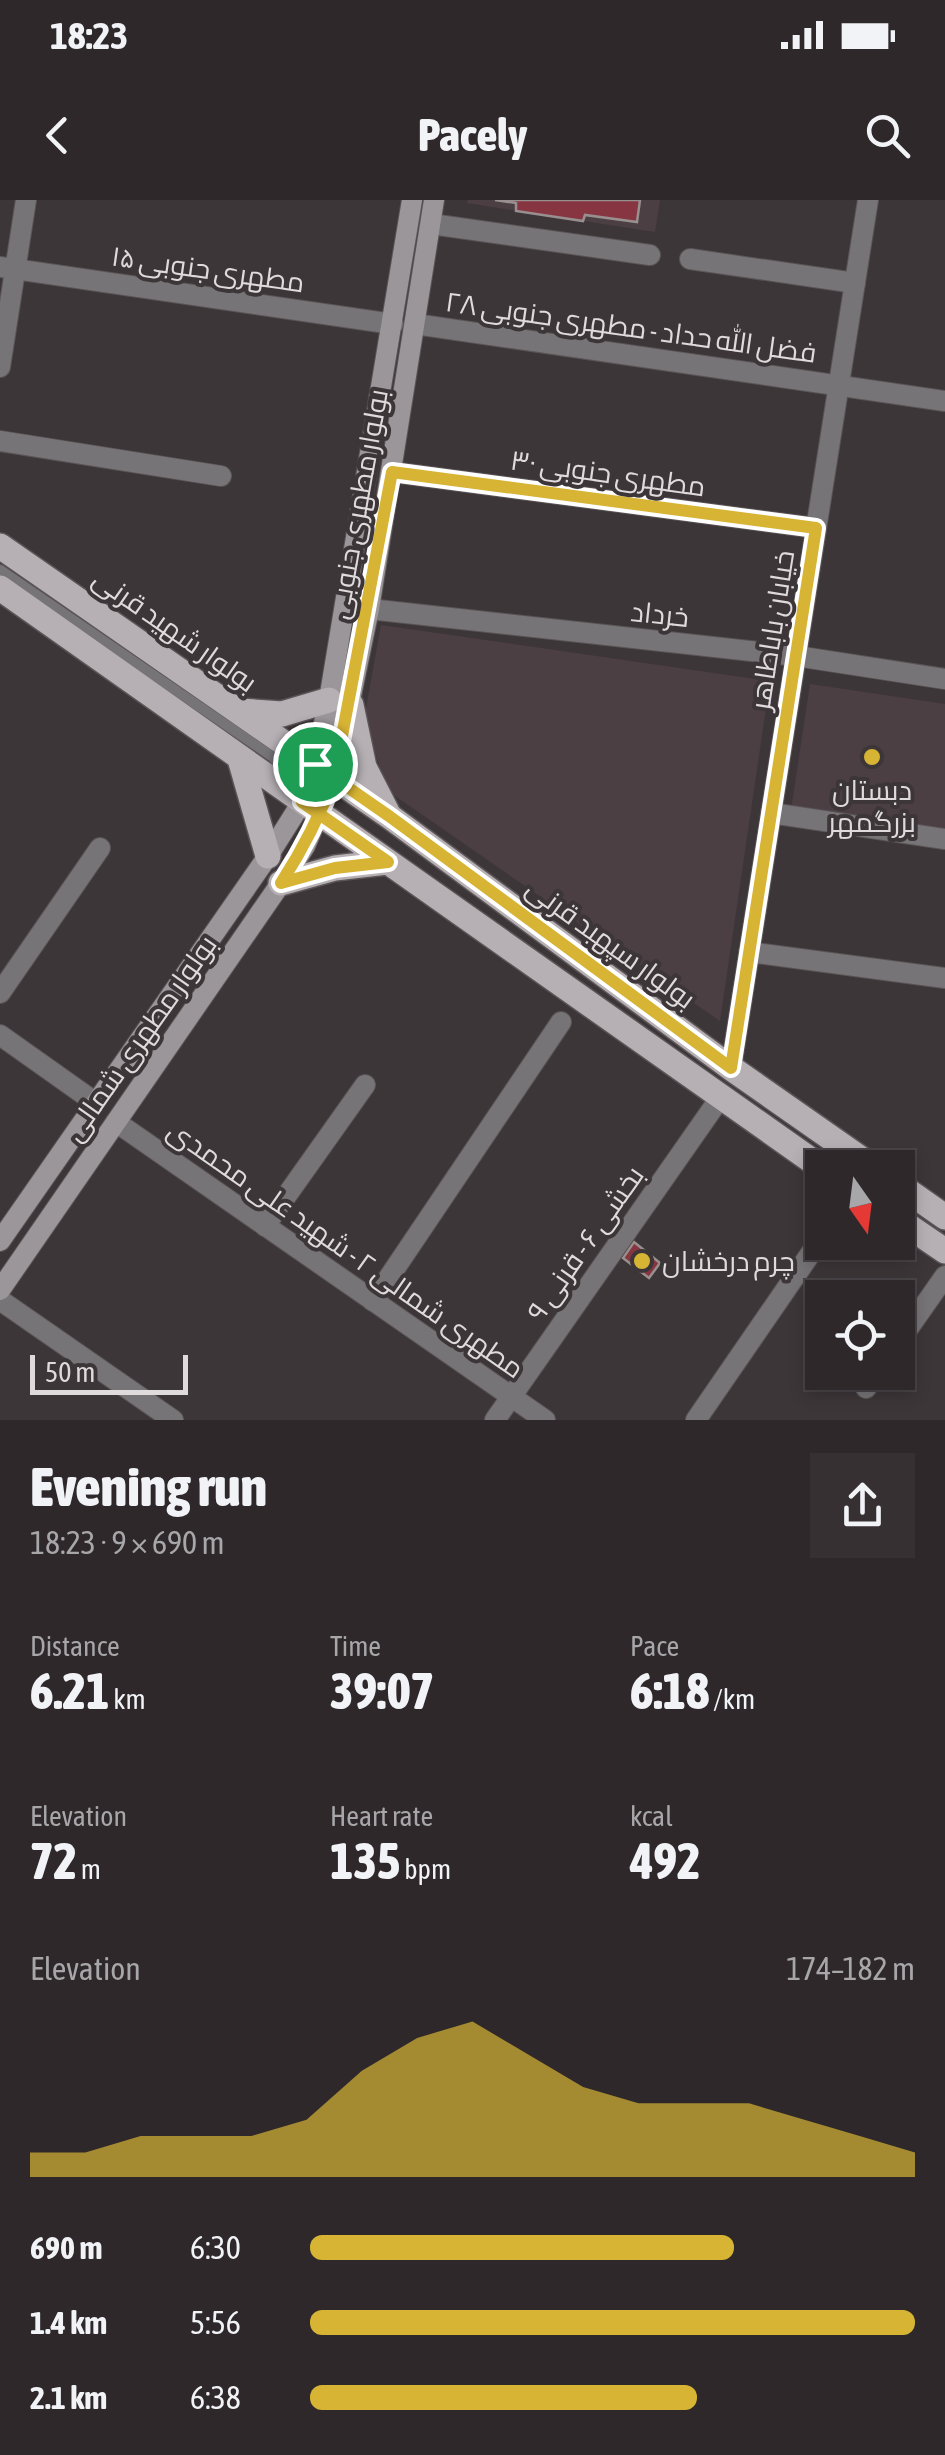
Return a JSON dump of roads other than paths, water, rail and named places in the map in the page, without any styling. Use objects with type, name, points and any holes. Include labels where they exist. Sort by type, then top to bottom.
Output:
[{"type":"main road","name":"بولوار مطهری جنوبی","points":[[340,702],[412,200]]},
{"type":"main road","name":"بولوار مطهری جنوبی","points":[[311,808],[369,609],[434,200]]},
{"type":"main road","name":"بولوار شهید قرنی","points":[[0,546],[324,771]]},
{"type":"main road","points":[[0,588],[805,1156]]},
{"type":"main road","points":[[238,711],[282,714],[340,702],[364,766],[389,816]]},
{"type":"main road","points":[[240,759],[268,856]]},
{"type":"main road","name":"بولوار سپهبد قرنی","points":[[324,771],[848,1150]]},
{"type":"main road","name":"بولوار مطهری شمالی","points":[[0,1241],[268,856],[311,808]]},
{"type":"main road","name":"بولوار مطهری شمالی","points":[[0,1290],[281,883],[311,808]]},
{"type":"main road","points":[[281,883],[335,868],[388,862]]},
{"type":"main road","points":[[915,1196],[945,1217]]},
{"type":"main road","points":[[915,1231],[945,1251]]},
{"type":"street","points":[[0,367],[8,268],[26,200]]},
{"type":"street","name":"خیابان باباطاهر","points":[[731,1068],[868,200]]},
{"type":"street","points":[[430,224],[650,255]]},
{"type":"street","points":[[690,259],[855,283]]},
{"type":"street","name":"مطهری جنوبی ۱۵","points":[[8,268],[393,324]]},
{"type":"street","name":"فضل الله حداد - مطهری جنوبی ۲۸","points":[[415,324],[945,401]]},
{"type":"street","points":[[0,441],[221,476]]},
{"type":"street","name":"مطهری جنوبی ۳۰","points":[[392,472],[816,528]]},
{"type":"street","name":"خرداد","points":[[369,609],[796,656],[945,679]]},
{"type":"street","points":[[771,813],[945,839]]},
{"type":"street","points":[[0,993],[100,848]]},
{"type":"street","points":[[749,952],[945,978]]},
{"type":"street","points":[[373,1301],[561,1022]]},
{"type":"street","points":[[0,1035],[96,1103]]},
{"type":"street","points":[[265,1226],[365,1085]]},
{"type":"street","name":"بخشی ۶ - قرنی ۹","points":[[495,1420],[720,1098]]},
{"type":"street","name":"مطهری شمالی ۲ - شهید علی محمدی","points":[[116,1122],[545,1420]]},
{"type":"street","points":[[696,1420],[806,1260]]},
{"type":"street","points":[[915,1319],[945,1276]]},
{"type":"street","points":[[0,1300],[173,1420]]},
{"type":"lane","points":[[0,570],[274,758],[311,808]]},
{"type":"place","name":"دبستان بزرگمهر","points":[[872,757]]},
{"type":"place","name":"چرم درخشان","points":[[642,1261]]}]
